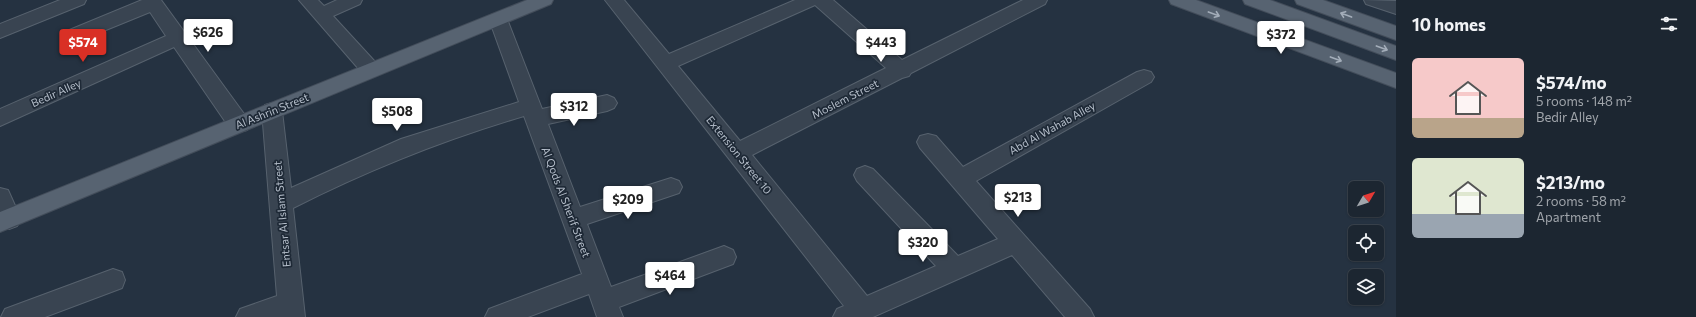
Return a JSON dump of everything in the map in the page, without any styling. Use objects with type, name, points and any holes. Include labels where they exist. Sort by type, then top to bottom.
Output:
[{"type":"main road","name":"Al Ashrin Street","points":[[5,221],[544,0]]},
{"type":"main road","points":[[1178,0],[1396,81]]},
{"type":"main road","points":[[1304,0],[1396,33]]},
{"type":"main road","points":[[1259,3],[1396,53]]},
{"type":"street","points":[[0,31],[77,0]]},
{"type":"street","points":[[315,7],[353,0]]},
{"type":"street","name":"Extension Street 10","points":[[614,0],[737,153],[855,313]]},
{"type":"street","points":[[665,64],[811,0]]},
{"type":"street","points":[[821,0],[902,70]]},
{"type":"street","name":"Moslem Street","points":[[737,153],[1038,0]]},
{"type":"street","points":[[1373,0],[1396,8]]},
{"type":"street","points":[[74,36],[152,2],[239,124]]},
{"type":"street","points":[[315,7],[371,70]]},
{"type":"street","name":"Al Qods Al Sherif Street","points":[[498,19],[603,299]]},
{"type":"street","name":"Bedir Alley","points":[[0,118],[178,38]]},
{"type":"street","name":"Abd Al Wahab Alley","points":[[960,179],[1144,77]]},
{"type":"street","points":[[281,203],[346,171],[409,145],[470,124],[532,112],[606,103]]},
{"type":"street","name":"Entsar Al Islam Street","points":[[272,111],[291,310]]},
{"type":"street","points":[[928,142],[1081,317]]},
{"type":"street","points":[[865,175],[955,269]]},
{"type":"street","points":[[573,219],[671,187]]},
{"type":"street","points":[[0,197],[5,221]]},
{"type":"street","points":[[855,313],[1015,242]]},
{"type":"street","points":[[498,317],[603,299],[724,257]]},
{"type":"street","points":[[14,317],[113,280]]},
{"type":"street","points":[[249,317],[291,310]]}]
